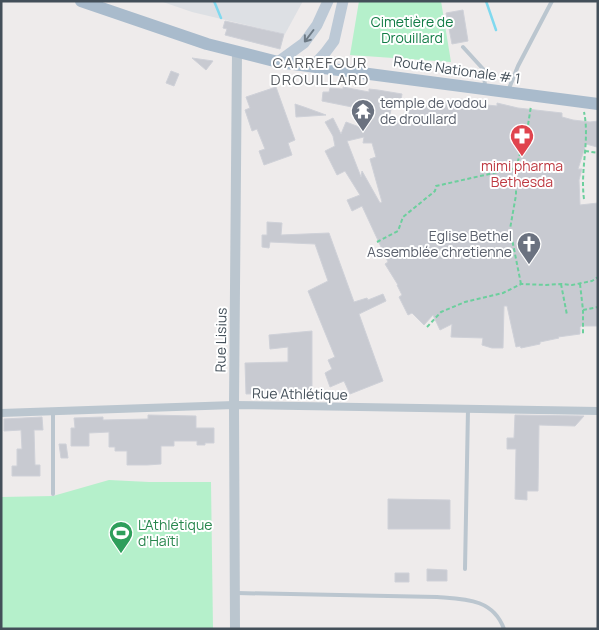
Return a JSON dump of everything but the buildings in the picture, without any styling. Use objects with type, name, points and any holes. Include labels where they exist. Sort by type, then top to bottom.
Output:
[{"type":"main road","name":"Route Nationale # 1","points":[[81,1],[207,44],[278,62],[314,65],[485,90],[598,104]]},
{"type":"main road","points":[[278,62],[304,43],[317,25],[328,1]]},
{"type":"main road","points":[[314,65],[326,53],[334,41],[343,1]]},
{"type":"street","name":"Rue Lisius","points":[[236,52],[234,406],[236,629]]},
{"type":"street","name":"Rue Athlétique","points":[[1,413],[234,406],[598,411]]},
{"type":"lane","points":[[508,93],[518,66],[552,1]]},
{"type":"lane","points":[[464,47],[484,70],[485,90]]},
{"type":"lane","points":[[465,569],[468,409]]},
{"type":"lane","points":[[53,412],[54,494]]},
{"type":"lane","points":[[235,594],[437,597],[469,600],[480,602],[491,610],[502,622],[504,629]]},
{"type":"path","points":[[521,284],[510,229],[516,195],[516,168],[528,126],[532,96]]},
{"type":"path","points":[[582,102],[587,125],[582,182],[584,198]]},
{"type":"path","points":[[585,150],[598,153]]},
{"type":"path","points":[[377,242],[398,231],[403,217],[435,192],[436,186],[516,168]]},
{"type":"path","points":[[427,327],[441,312],[465,302],[503,293],[521,284],[562,284],[572,286],[592,281],[598,277]]},
{"type":"path","points":[[562,284],[567,315]]},
{"type":"path","points":[[580,284],[583,334]]},
{"type":"path","points":[[583,310],[598,307]]},
{"type":"shaded area","points":[[160,1],[303,1],[285,34],[192,12]]},
{"type":"green space","name":"Cimetière de Drouillard","points":[[359,1],[441,1],[451,62],[350,55]]},
{"type":"green space","points":[[109,480],[211,482],[213,629],[1,629],[1,497],[53,496]]},
{"type":"waterway","points":[[214,1],[221,18]]},
{"type":"waterway","points":[[486,1],[496,30]]},
{"type":"place","name":"temple de vodou de droullard","points":[[363,132]]},
{"type":"place","name":"mimi pharma Bethesda","points":[[522,157]]},
{"type":"place","name":"Eglise Bethel Assemblée chretienne","points":[[529,265]]},
{"type":"place","name":"L'Athlétique d'Haïti","points":[[121,554]]},
{"type":"district","name":"CARREFOUR DROUILLARD","points":[[320,72]]}]
